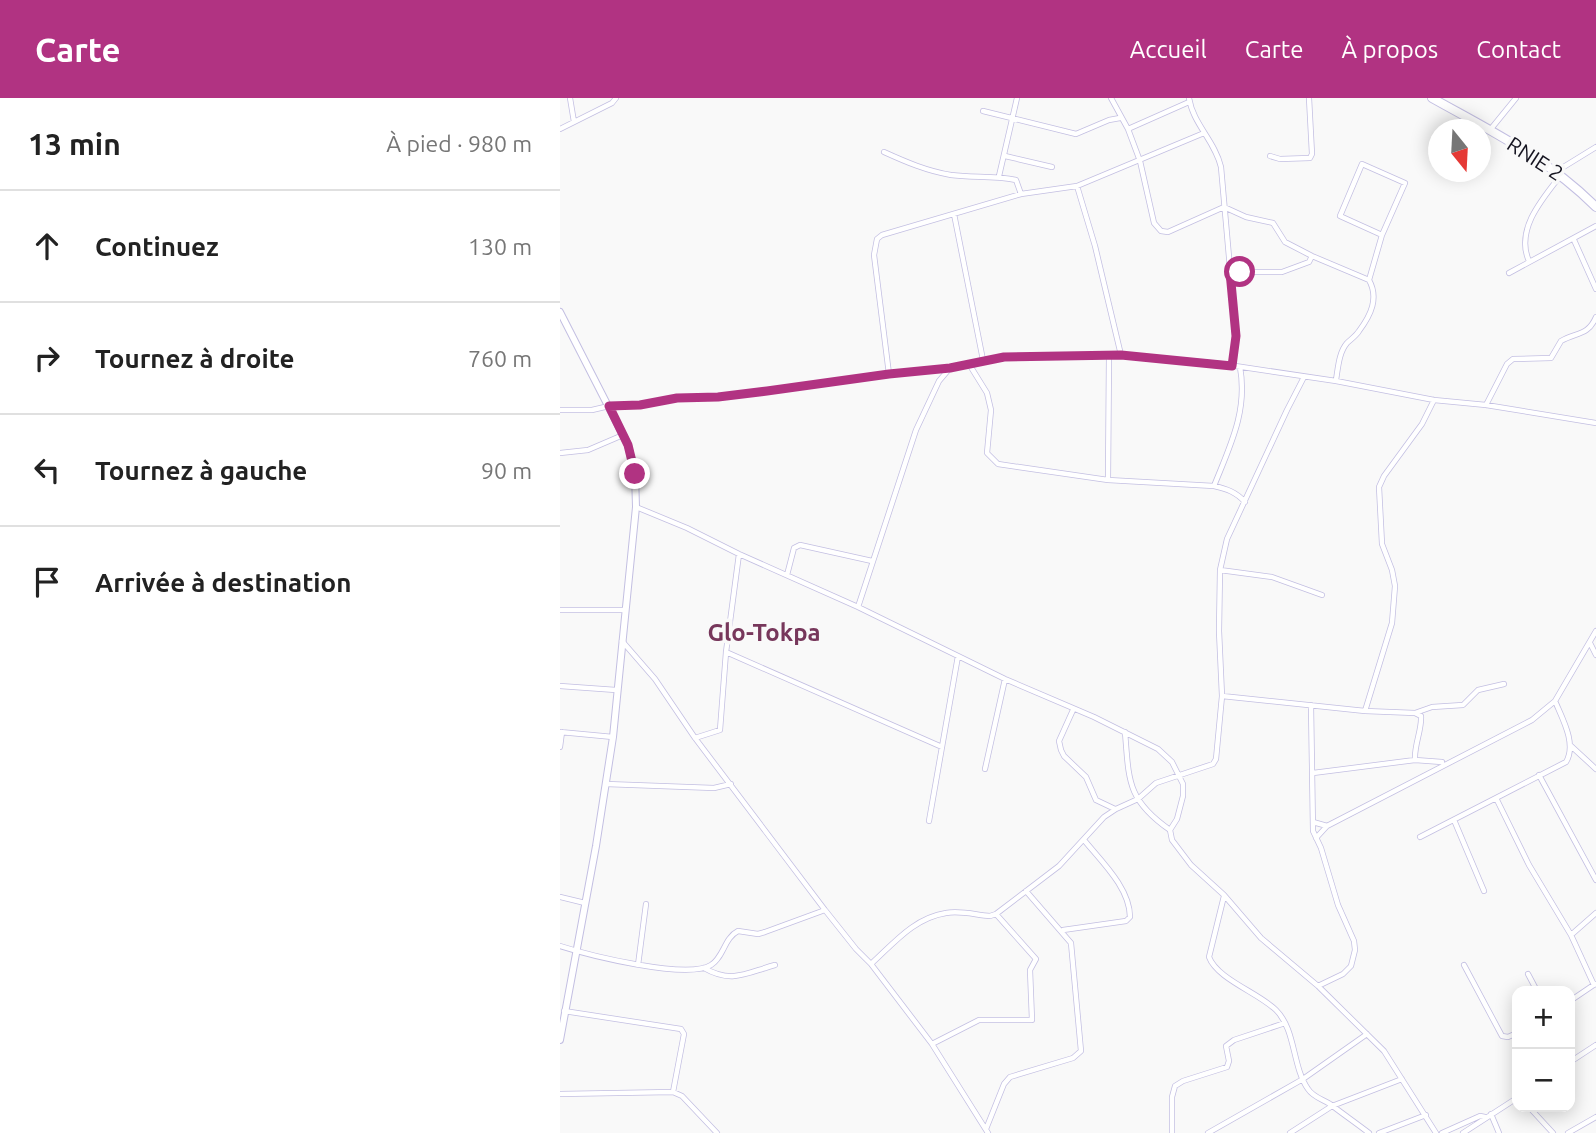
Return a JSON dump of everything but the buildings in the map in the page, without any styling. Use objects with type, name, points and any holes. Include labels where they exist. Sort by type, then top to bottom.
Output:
[{"type":"highway","name":"RNIE 2","points":[[1432,98],[1469,119]]},
{"type":"highway","name":"RNIE 2","points":[[1491,131],[1517,144],[1559,173],[1596,207]]},
{"type":"main road","points":[[560,312],[623,435],[634,467],[636,507],[613,737],[560,1040]]},
{"type":"street","points":[[570,98],[574,122]]},
{"type":"street","points":[[560,130],[612,103],[616,98]]},
{"type":"street","points":[[999,176],[1017,98]]},
{"type":"street","points":[[1111,98],[1128,129],[1140,161],[1154,223],[1161,231],[1168,232],[1224,207]]},
{"type":"street","points":[[1270,156],[1280,159],[1310,158],[1309,98]]},
{"type":"street","points":[[1491,128],[1516,98]]},
{"type":"street","points":[[1128,129],[1189,100],[1204,133],[1213,144],[1218,157],[1224,207],[1236,336],[1232,366]]},
{"type":"street","points":[[983,111],[1076,134],[1120,118]]},
{"type":"street","points":[[889,374],[874,244],[882,235],[1021,194],[1077,186],[1204,133]]},
{"type":"street","points":[[1529,261],[1524,250],[1528,227],[1536,209],[1559,173],[1596,147]]},
{"type":"street","points":[[884,152],[921,168],[952,175],[999,176],[1016,180],[1021,194]]},
{"type":"street","points":[[1004,156],[1052,167]]},
{"type":"street","points":[[1368,280],[1382,235],[1405,183],[1362,164],[1340,216],[1382,235]]},
{"type":"street","points":[[1077,186],[1095,246],[1121,355]]},
{"type":"street","points":[[1224,207],[1246,218],[1273,223],[1285,242],[1368,280],[1375,292],[1374,301],[1360,330],[1346,343],[1336,380]]},
{"type":"street","points":[[954,214],[983,361]]},
{"type":"street","points":[[1509,273],[1596,226]]},
{"type":"street","points":[[1574,240],[1596,289]]},
{"type":"street","points":[[1230,272],[1282,272],[1309,262],[1312,256]]},
{"type":"street","points":[[1486,405],[1507,364],[1513,359],[1551,358],[1561,341],[1584,334],[1596,317]]},
{"type":"street","points":[[1590,327],[1596,331]]},
{"type":"street","points":[[1108,480],[1109,355]]},
{"type":"street","points":[[560,410],[592,410],[677,398],[744,394],[950,368],[1004,357],[1121,355],[1336,380],[1434,400],[1486,405],[1596,423]]},
{"type":"street","points":[[969,364],[987,393],[991,410],[987,453],[990,459],[998,464],[1108,480],[1214,486],[1228,489],[1245,502]]},
{"type":"street","points":[[1214,486],[1240,419],[1243,396],[1240,367]]},
{"type":"street","points":[[858,607],[916,430],[939,381],[950,368]]},
{"type":"street","points":[[871,964],[916,922],[948,912],[996,914],[1059,866],[1104,817],[1138,799],[1156,783],[1206,768],[1216,759],[1222,696],[1220,570],[1227,539],[1304,377]]},
{"type":"street","points":[[1365,711],[1392,623],[1395,586],[1382,544],[1380,487],[1384,476],[1422,424],[1434,400]]},
{"type":"street","points":[[560,453],[594,449],[623,435]]},
{"type":"street","points":[[636,507],[858,607],[1157,749],[1172,762],[1180,775],[1183,796],[1177,820],[1170,830]]},
{"type":"street","points":[[787,575],[794,548],[800,545],[872,561]]},
{"type":"street","points":[[695,738],[720,730],[726,652],[739,554]]},
{"type":"street","points":[[1220,570],[1272,576],[1322,595]]},
{"type":"street","points":[[560,610],[624,610]]},
{"type":"street","points":[[1316,838],[1327,826],[1532,720],[1555,701],[1596,631]]},
{"type":"street","points":[[622,641],[655,679],[695,738],[825,910],[871,964],[932,1044],[987,1131]]},
{"type":"street","points":[[1590,643],[1596,655]]},
{"type":"street","points":[[726,652],[942,747]]},
{"type":"street","points":[[929,821],[958,656]]},
{"type":"street","points":[[985,769],[1005,679]]},
{"type":"street","points":[[1222,696],[1365,711],[1415,713],[1432,707],[1463,705],[1478,690],[1503,684]]},
{"type":"street","points":[[560,686],[616,690]]},
{"type":"street","points":[[1420,837],[1566,761],[1570,746],[1555,701]]},
{"type":"street","points":[[1311,705],[1313,822],[1316,838],[1355,950],[1351,966],[1343,974],[1318,986]]},
{"type":"street","points":[[1073,710],[1059,741],[1064,757],[1086,777],[1096,800],[1116,809]]},
{"type":"street","points":[[1415,713],[1420,716],[1421,722],[1414,750],[1415,760]]},
{"type":"street","points":[[560,747],[561,732],[613,737]]},
{"type":"street","points":[[1125,732],[1129,781],[1138,799],[1152,817],[1170,830],[1172,840],[1191,865],[1224,895],[1261,938],[1318,986],[1384,1051],[1436,1133]]},
{"type":"street","points":[[1570,746],[1596,769]]},
{"type":"street","points":[[1313,773],[1382,762],[1415,760],[1445,763]]},
{"type":"street","points":[[1539,775],[1596,880]]},
{"type":"street","points":[[606,784],[714,788],[732,784]]},
{"type":"street","points":[[1496,798],[1530,865],[1571,934],[1595,984],[1575,998]]},
{"type":"street","points":[[1454,820],[1484,891]]},
{"type":"street","points":[[1313,822],[1327,826]]},
{"type":"street","points":[[1062,930],[1126,921],[1130,917],[1130,910],[1120,887],[1084,840]]},
{"type":"street","points":[[987,1131],[1004,1084],[1010,1077],[1073,1058],[1081,1051],[1071,943],[1026,891]]},
{"type":"street","points":[[1224,895],[1209,957],[1211,962],[1273,1008],[1284,1023],[1303,1079],[1312,1095],[1332,1106],[1368,1133]]},
{"type":"street","points":[[560,897],[585,904]]},
{"type":"street","points":[[638,965],[646,904]]},
{"type":"street","points":[[560,946],[638,965],[703,968],[713,965],[731,934],[738,931],[758,934],[825,910]]},
{"type":"street","points":[[1571,934],[1596,913]]},
{"type":"street","points":[[932,1044],[979,1020],[1032,1018],[1030,970],[1036,959],[996,914]]},
{"type":"street","points":[[703,968],[725,978],[775,965]]},
{"type":"street","points":[[1464,965],[1502,1036],[1512,1035]]},
{"type":"street","points":[[1528,974],[1534,986]]},
{"type":"street","points":[[564,1012],[681,1028],[684,1034],[673,1092]]},
{"type":"street","points":[[1172,1133],[1172,1097],[1175,1086],[1227,1067],[1229,1061],[1226,1046],[1234,1040],[1284,1023]]},
{"type":"street","points":[[1208,1133],[1303,1079],[1367,1034]]},
{"type":"street","points":[[1575,1059],[1596,1045]]},
{"type":"street","points":[[1290,1133],[1332,1106],[1402,1079]]},
{"type":"street","points":[[560,1094],[673,1092],[681,1096],[717,1133]]},
{"type":"street","points":[[1463,1133],[1488,1115],[1512,1103]]},
{"type":"street","points":[[1534,1112],[1553,1133]]},
{"type":"street","points":[[1379,1133],[1426,1115]]},
{"type":"street","points":[[1441,1133],[1479,1116],[1488,1115]]},
{"type":"street","points":[[1488,1115],[1499,1133]]},
{"type":"street","points":[[1568,1133],[1596,1117]]},
{"type":"street","points":[[1223,1126],[1223,1133]]},
{"type":"district","name":"Glo-Tokpa","points":[[764,633]]},
{"type":"route","points":[[635,474],[628,445],[609,406],[767,391],[950,368],[1004,357],[1121,355],[1232,366],[1236,336],[1230,272],[1240,272]]}]
